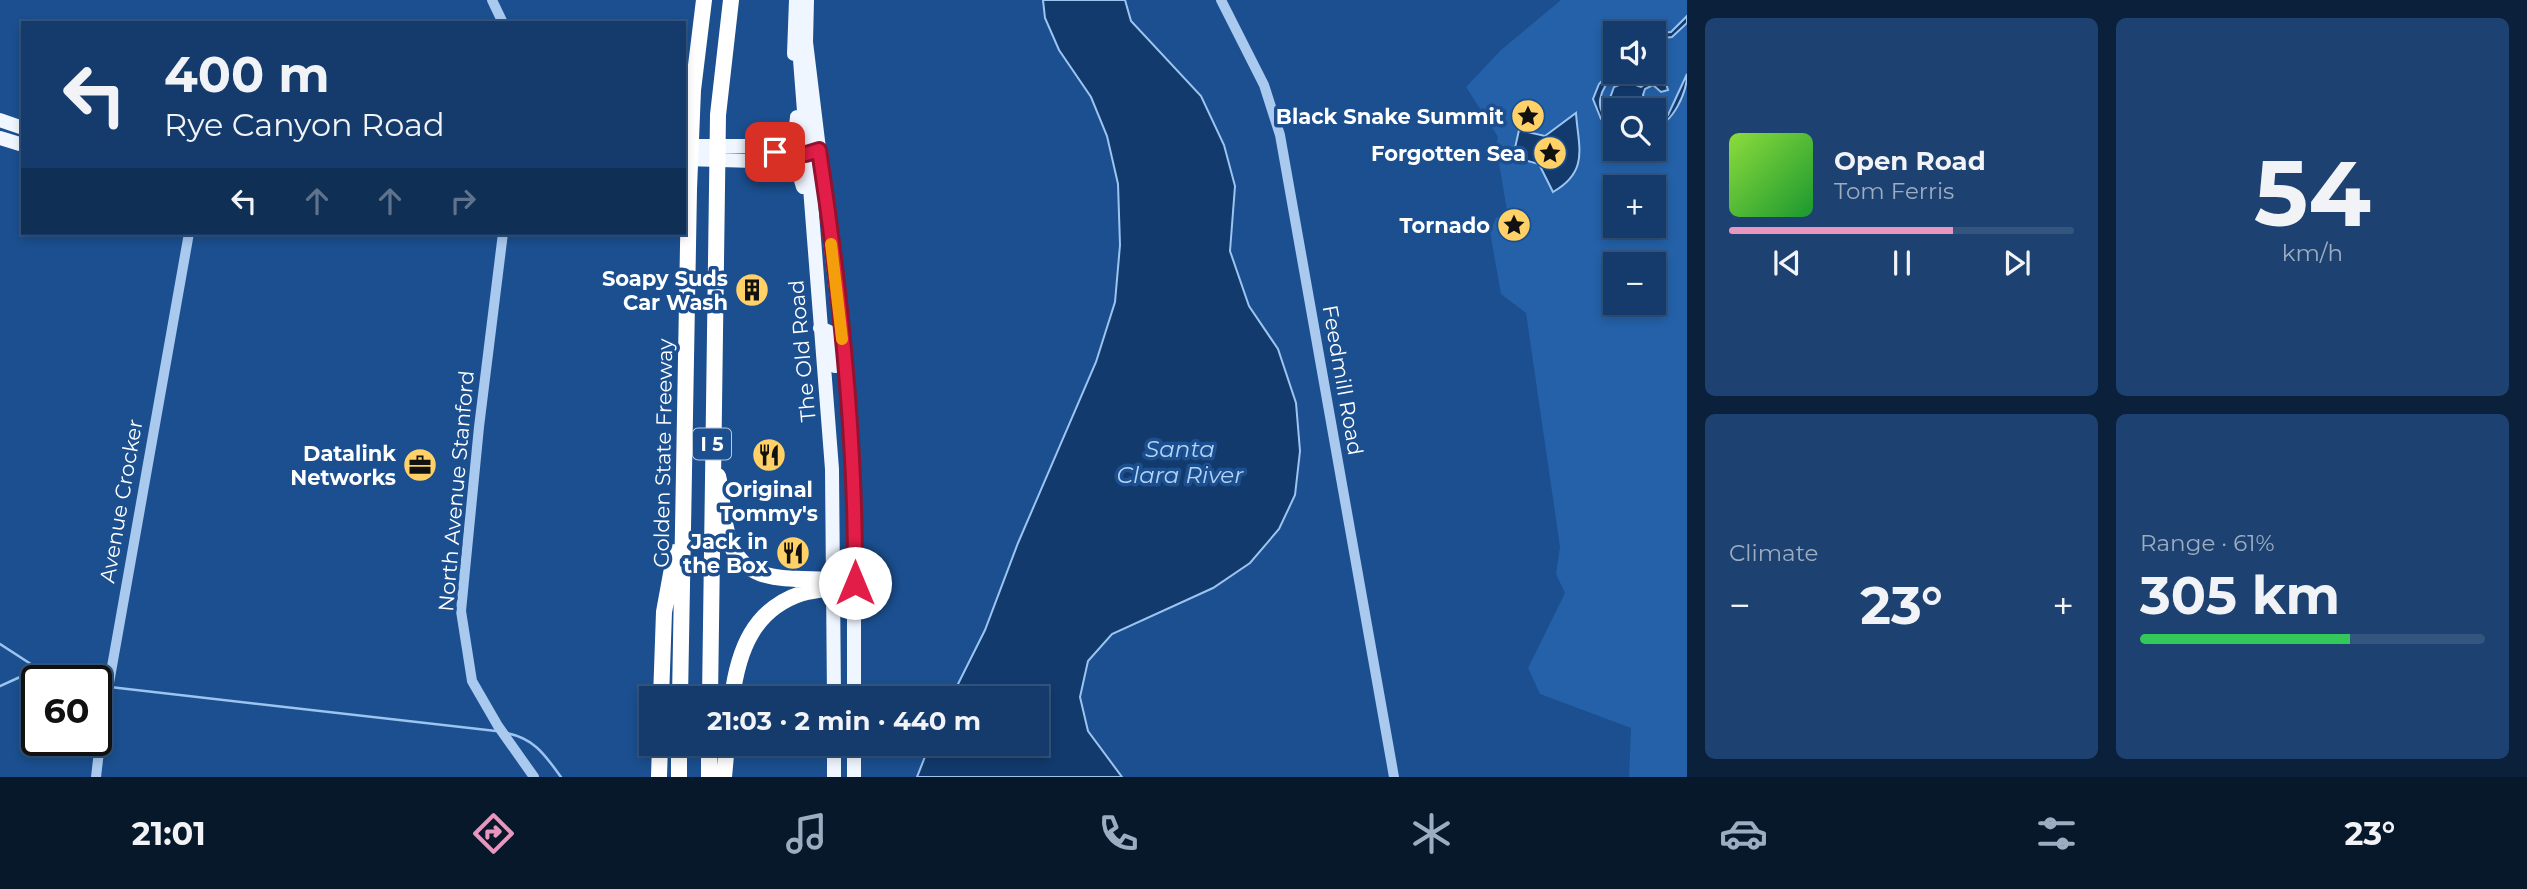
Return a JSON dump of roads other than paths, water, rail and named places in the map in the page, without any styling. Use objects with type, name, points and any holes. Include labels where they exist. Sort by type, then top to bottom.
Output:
[{"type":"highway","name":"Golden State Freeway","points":[[680,686],[689,189],[692,114],[704,0]]},
{"type":"highway","name":"I 5","points":[[710,686],[718,115],[731,0]]},
{"type":"highway","points":[[712,453],[724,502],[727,533],[736,556],[744,565],[762,576],[774,578],[855,583]]},
{"type":"highway","points":[[661,686],[664,612],[673,559],[682,537]]},
{"type":"highway","points":[[734,686],[738,660],[749,635],[761,619],[792,597],[835,583]]},
{"type":"highway","points":[[659,777],[660,756]]},
{"type":"highway","points":[[679,756],[679,777]]},
{"type":"highway","points":[[709,756],[709,777]]},
{"type":"highway","points":[[724,777],[726,756]]},
{"type":"main road","name":"The Old Road","points":[[797,0],[798,32],[846,396],[855,583],[854,686]]},
{"type":"main road","points":[[686,149],[778,146],[794,135],[797,120],[794,61],[797,0]]},
{"type":"main road","name":"The Old Road","points":[[807,0],[806,42],[813,152],[810,207],[827,393],[835,583],[835,686]]},
{"type":"main road","points":[[0,120],[21,127]]},
{"type":"main road","points":[[0,138],[21,144]]},
{"type":"main road","points":[[686,149],[813,152]]},
{"type":"main road","points":[[686,159],[792,164],[801,174],[810,207]]},
{"type":"main road","points":[[820,328],[829,332],[837,388],[846,396]]},
{"type":"main road","points":[[827,393],[839,404],[841,439],[844,451],[851,457]]},
{"type":"main road","points":[[834,756],[834,777]]},
{"type":"main road","points":[[854,756],[854,777]]},
{"type":"street","points":[[492,0],[502,21]]},
{"type":"street","name":"Feedmill Road","points":[[1221,0],[1264,85],[1280,135],[1394,777]]},
{"type":"street","name":"Avenue Crocker","points":[[96,777],[103,717],[188,235]]},
{"type":"street","name":"North Avenue Stanford","points":[[503,235],[479,427],[461,611],[472,681],[498,726],[534,777]]},
{"type":"water","name":"Santa Clara River","points":[[1043,0],[1125,0],[1131,21],[1201,96],[1224,145],[1235,186],[1230,251],[1249,306],[1278,349],[1296,403],[1300,451],[1295,495],[1279,529],[1250,563],[1213,588],[1112,634],[1088,661],[1080,697],[1088,731],[1122,777],[917,777],[925,756],[1049,756],[1049,686],[957,686],[985,630],[1018,543],[1096,362],[1115,302],[1120,245],[1118,184],[1107,136],[1091,97],[1059,50],[1045,18]]},
{"type":"water","points":[[1687,16],[1687,23],[1672,37],[1666,38],[1666,33],[1671,32]]},
{"type":"water","points":[[1687,74],[1685,89],[1678,106],[1666,121]]},
{"type":"water","points":[[1603,80],[1603,84],[1607,84],[1600,99],[1603,121],[1593,99]]},
{"type":"water","points":[[1622,84],[1641,87],[1645,84],[1666,84],[1668,90],[1661,92],[1653,85],[1645,89],[1644,98],[1610,98],[1614,87]]},
{"type":"water","points":[[1576,113],[1579,147],[1577,166],[1565,184],[1553,192],[1539,164],[1513,157],[1519,130],[1545,136]]},
{"type":"waterway","points":[[0,644],[32,665]]},
{"type":"waterway","points":[[0,686],[21,677]]},
{"type":"waterway","points":[[112,687],[496,731]]},
{"type":"waterway","points":[[506,733],[531,743],[561,777]]},
{"type":"place","name":"Black Snake Summit","points":[[1528,116]]},
{"type":"place","name":"Forgotten Sea","points":[[1550,153]]},
{"type":"place","name":"Tornado","points":[[1514,225]]},
{"type":"place","name":"Soapy Suds Car Wash","points":[[752,290]]},
{"type":"place","name":"Original Tommy's","points":[[769,455]]},
{"type":"place","name":"Datalink Networks","points":[[420,465]]},
{"type":"place","name":"Jack in the Box","points":[[793,553]]}]
